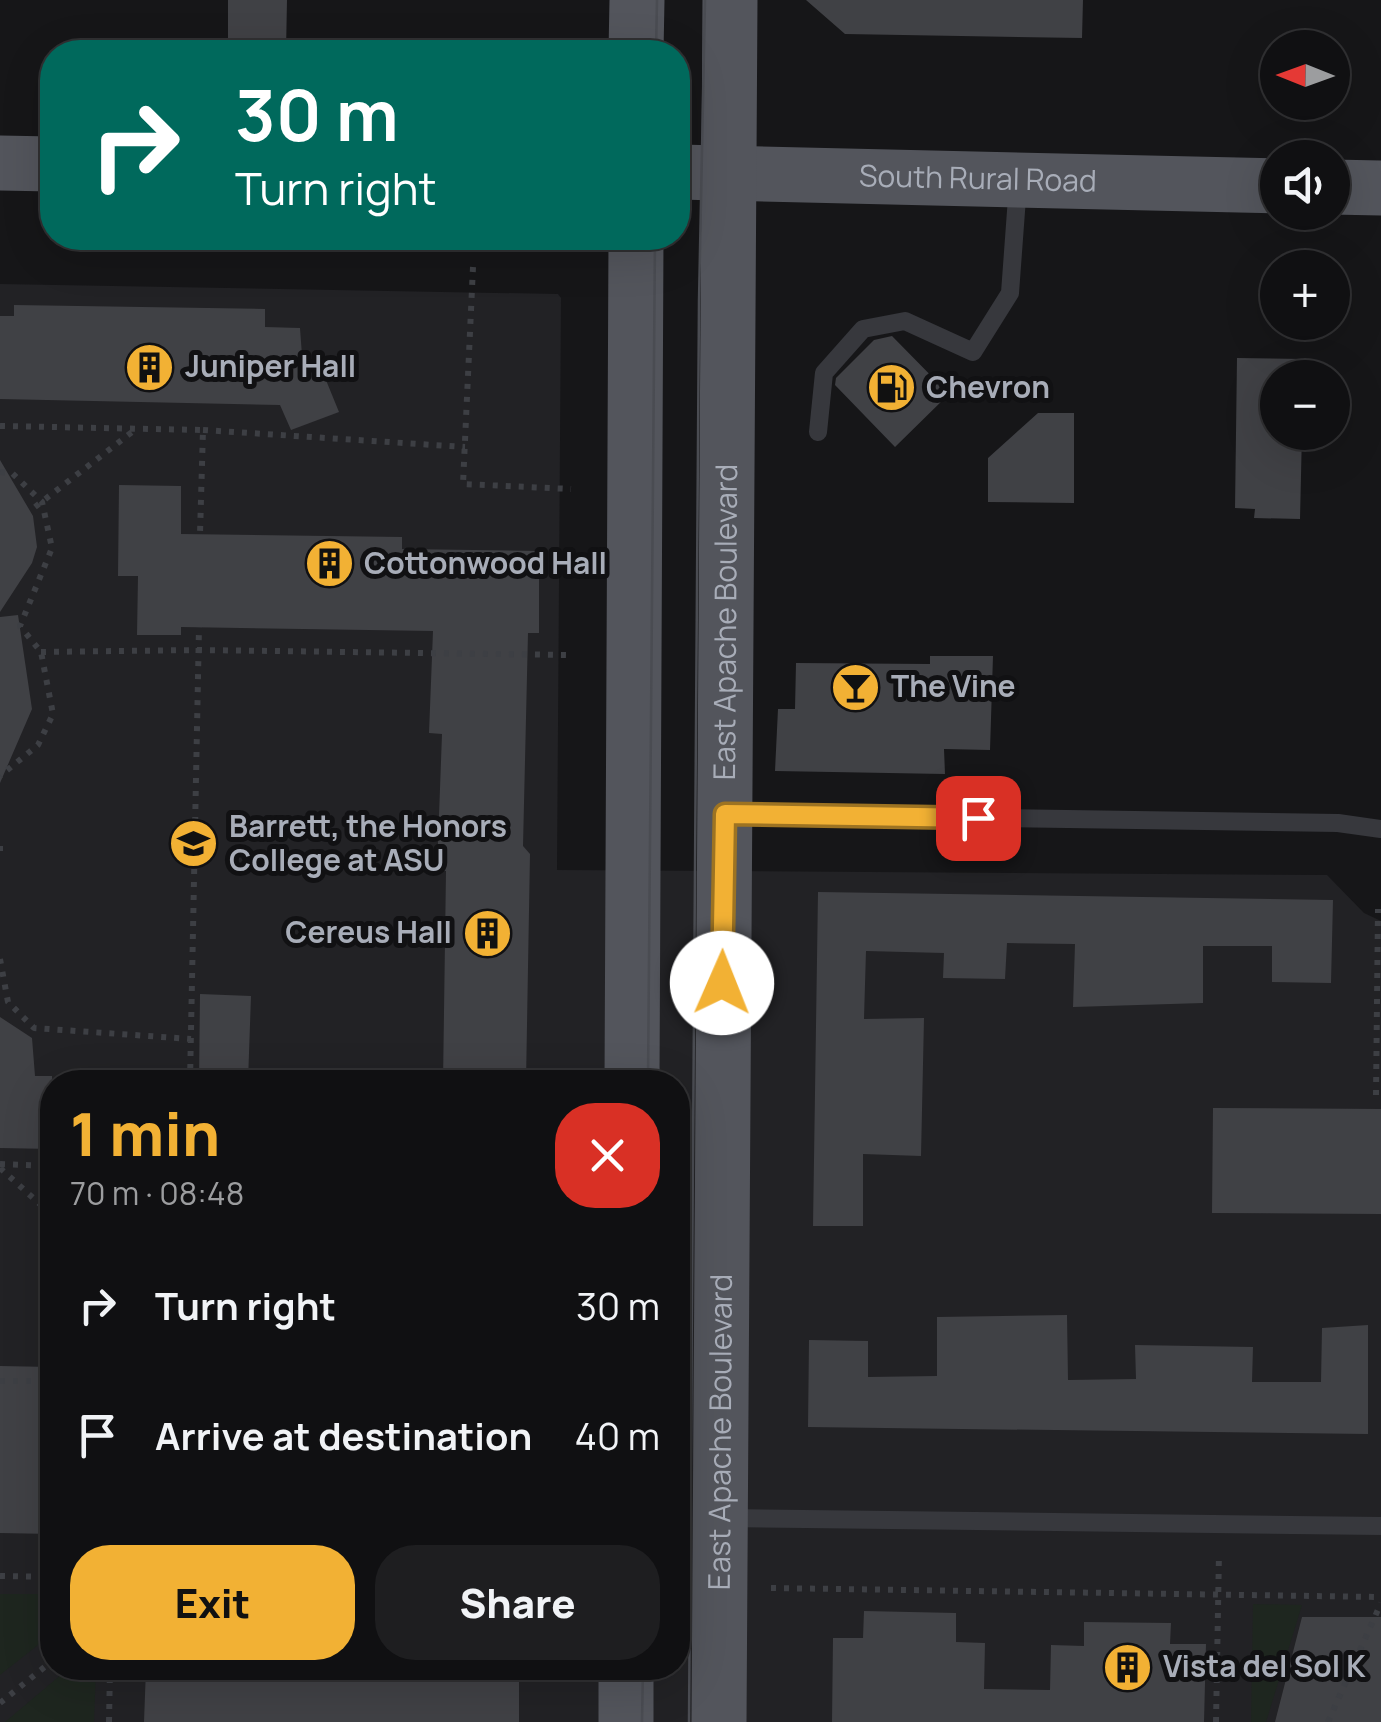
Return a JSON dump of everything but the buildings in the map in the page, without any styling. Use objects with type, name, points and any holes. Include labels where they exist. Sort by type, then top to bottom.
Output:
[{"type":"main road","points":[[636,40],[637,0]]},
{"type":"main road","name":"East Apache Boulevard","points":[[719,1722],[725,814],[704,173],[730,0]]},
{"type":"main road","points":[[0,164],[40,164]]},
{"type":"main road","name":"South Rural Road","points":[[704,173],[1260,186]]},
{"type":"main road","points":[[1350,187],[1381,188]]},
{"type":"main road","points":[[632,1070],[636,250]]},
{"type":"main road","points":[[626,1680],[626,1722]]},
{"type":"lane","points":[[818,432],[824,373],[863,329],[904,321],[973,352],[1010,293],[1018,180]]},
{"type":"lane","points":[[725,814],[1338,823],[1381,829]]},
{"type":"lane","points":[[718,1518],[1381,1526]]},
{"type":"path","points":[[473,267],[464,484],[571,489]]},
{"type":"path","points":[[0,426],[203,430],[465,447]]},
{"type":"path","points":[[39,504],[137,428]]},
{"type":"path","points":[[200,534],[203,430]]},
{"type":"path","points":[[0,472],[12,473],[39,504],[52,548],[20,626],[42,652],[53,714],[38,746],[0,776]]},
{"type":"path","points":[[190,1070],[200,627]]},
{"type":"path","points":[[42,652],[568,655]]},
{"type":"path","points":[[1376,1096],[1378,909]]},
{"type":"path","points":[[0,959],[8,1002],[34,1028],[191,1038]]},
{"type":"path","points":[[0,1166],[40,1166]]},
{"type":"path","points":[[0,1166],[40,1203]]},
{"type":"path","points":[[0,1381],[40,1382]]},
{"type":"path","points":[[1216,1722],[1220,1524]]},
{"type":"path","points":[[0,1576],[40,1577]]},
{"type":"path","points":[[771,1588],[1381,1600],[1328,1722]]},
{"type":"path","points":[[0,1703],[40,1671]]},
{"type":"path","points":[[109,1722],[110,1680]]},
{"type":"shaded area","points":[[0,284],[558,294],[561,298],[557,870],[1327,875],[1364,913],[1381,921],[1381,1722],[0,1722]]},
{"type":"shaded area","points":[[0,1594],[40,1594],[40,1643],[0,1675]]},
{"type":"shaded area","points":[[1253,1604],[1302,1605],[1266,1722],[1251,1722]]},
{"type":"shaded area","points":[[55,1680],[96,1680],[94,1722],[5,1722]]},
{"type":"tram line","points":[[656,40],[657,0]]},
{"type":"tram line","points":[[690,1580],[699,301],[705,0]]},
{"type":"tram line","points":[[648,1070],[655,250]]},
{"type":"tram line","points":[[642,1722],[643,1680]]},
{"type":"tram line","points":[[689,1680],[689,1722]]},
{"type":"place","name":"Juniper Hall","points":[[150,367]]},
{"type":"place","name":"Chevron","points":[[891,388]]},
{"type":"place","name":"Cottonwood Hall","points":[[329,564]]},
{"type":"place","name":"The Vine","points":[[856,687]]},
{"type":"place","name":"Barrett, the Honors College at ASU","points":[[194,844]]},
{"type":"place","name":"Cereus Hall","points":[[487,933]]},
{"type":"place","name":"Vista del Sol K","points":[[1128,1667]]},
{"type":"route","points":[[722,983],[725,814],[978,818]]}]
